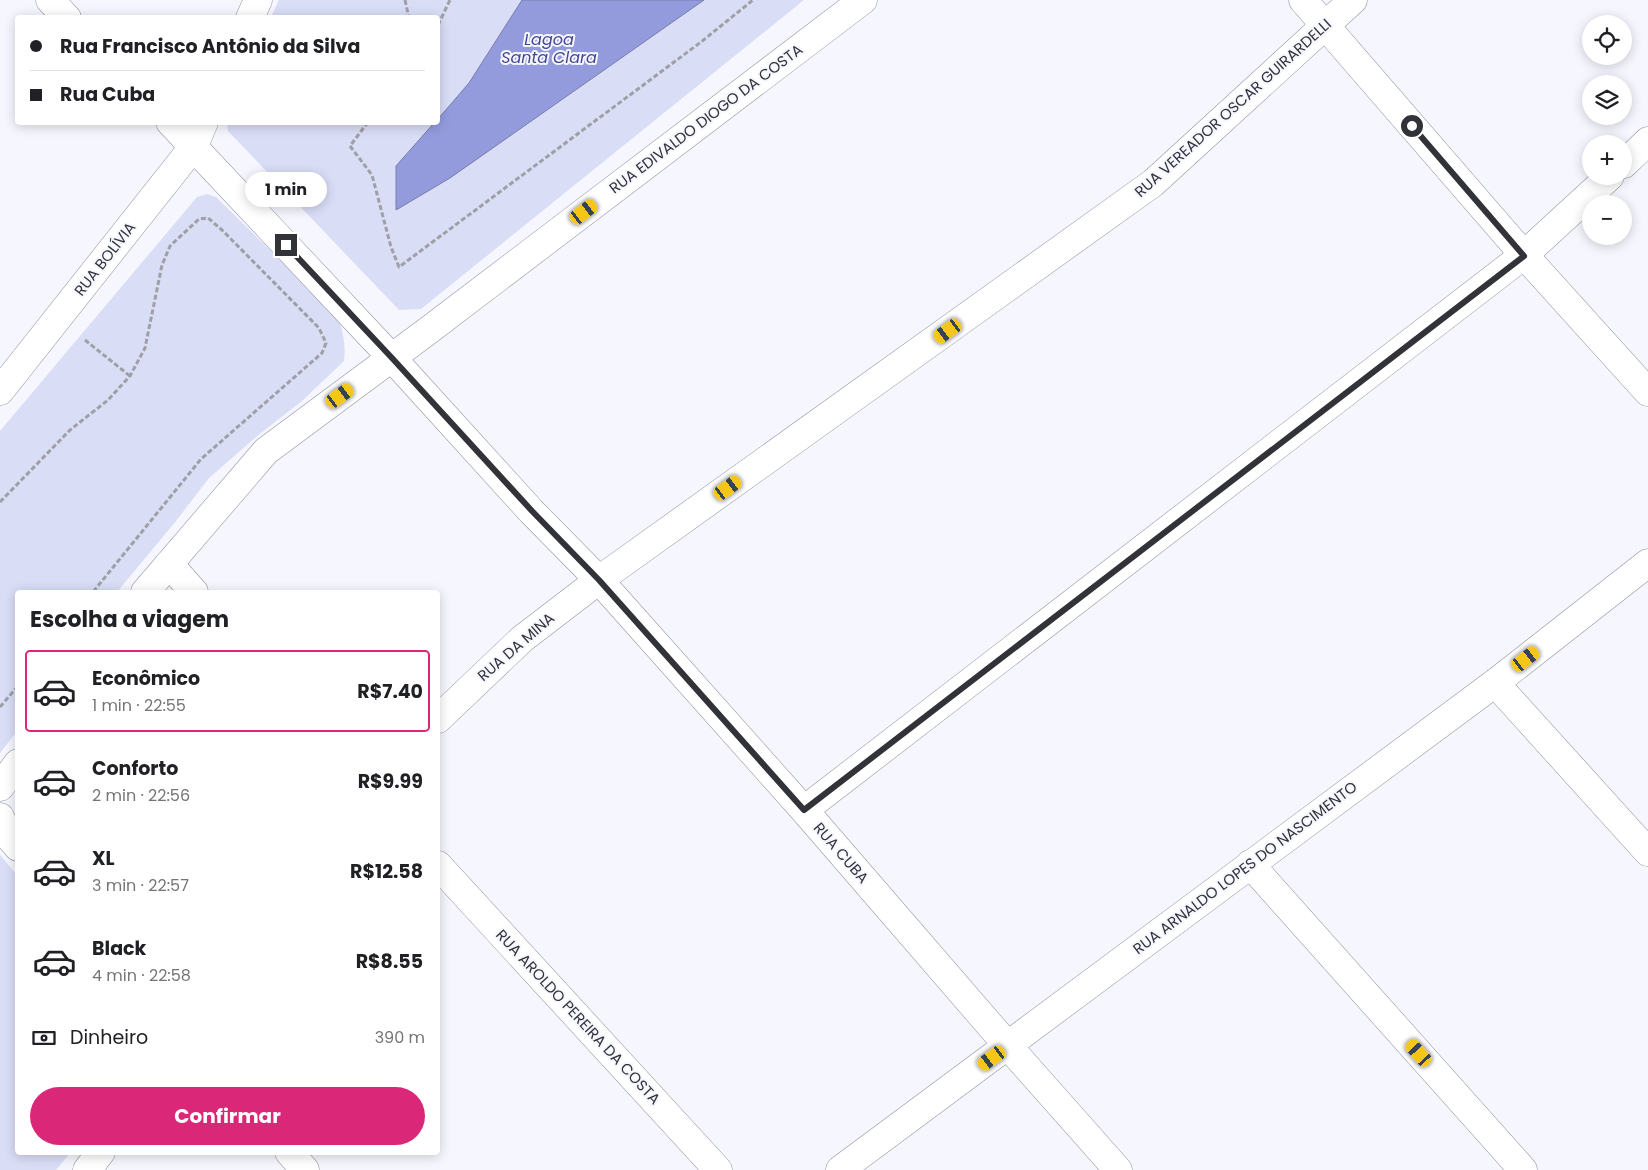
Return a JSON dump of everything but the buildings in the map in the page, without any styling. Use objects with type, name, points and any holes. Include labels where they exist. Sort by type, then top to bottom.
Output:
[{"type":"street","points":[[50,0],[64,15]]},
{"type":"street","points":[[251,15],[258,0]]},
{"type":"street","name":"RUA EDIVALDO DIOGO DA COSTA","points":[[147,590],[266,451],[392,358],[863,0]]},
{"type":"street","points":[[1303,0],[1524,256],[1648,392]]},
{"type":"street","name":"RUA VEREADOR OSCAR GUIRARDELLI","points":[[599,580],[1153,183],[1353,0]]},
{"type":"street","name":"RUA CUBA","points":[[177,125],[199,134],[392,358],[525,504],[599,580],[804,810],[1118,1170]]},
{"type":"street","name":"RUA BOLÍVIA","points":[[0,391],[199,134]]},
{"type":"street","points":[[1632,156],[1648,141]]},
{"type":"street","points":[[804,810],[1524,256],[1600,185]]},
{"type":"street","name":"RUA ARNALDO LOPES DO NASCIMENTO","points":[[840,1170],[1495,683],[1648,563]]},
{"type":"street","points":[[169,564],[192,590]]},
{"type":"street","name":"RUA DA MINA","points":[[440,717],[522,639],[599,580]]},
{"type":"street","points":[[1495,683],[1648,852]]},
{"type":"street","points":[[0,787],[15,767]]},
{"type":"street","points":[[0,817],[10,838],[15,844]]},
{"type":"street","points":[[1250,864],[1523,1170]]},
{"type":"street","name":"RUA AROLDO PEREIRA DA COSTA","points":[[440,867],[718,1170]]},
{"type":"street","points":[[87,1170],[99,1155]]},
{"type":"street","points":[[292,1155],[305,1170]]},
{"type":"path","points":[[405,0],[408,15]]},
{"type":"path","points":[[440,21],[450,0]]},
{"type":"path","points":[[366,125],[350,146],[372,175],[391,247],[399,267],[701,42],[753,0]]},
{"type":"path","points":[[0,502],[70,430],[108,400],[130,376],[144,348],[162,265],[170,246],[199,219],[208,218],[319,328],[326,342],[322,353],[201,459],[95,590]]},
{"type":"path","points":[[85,340],[130,376]]},
{"type":"path","points":[[0,707],[15,690]]},
{"type":"shaded area","points":[[279,0],[804,0],[421,309],[399,310],[228,131],[227,125],[440,125],[440,15],[272,15]]},
{"type":"shaded area","points":[[207,194],[216,197],[338,317],[344,339],[344,361],[302,401],[257,436],[209,478],[119,590],[15,590],[15,734],[0,753],[0,431],[197,197]]},
{"type":"shaded area","points":[[0,855],[15,873],[15,1155],[68,1155],[56,1170],[0,1170]]},
{"type":"water","name":"Lagoa Santa Clara","points":[[522,0],[704,0],[450,178],[396,210],[396,166],[432,125],[440,125],[440,117],[469,83]]},
{"type":"route","points":[[286,245],[532,511],[599,580],[804,810],[1524,256],[1412,126]]}]
